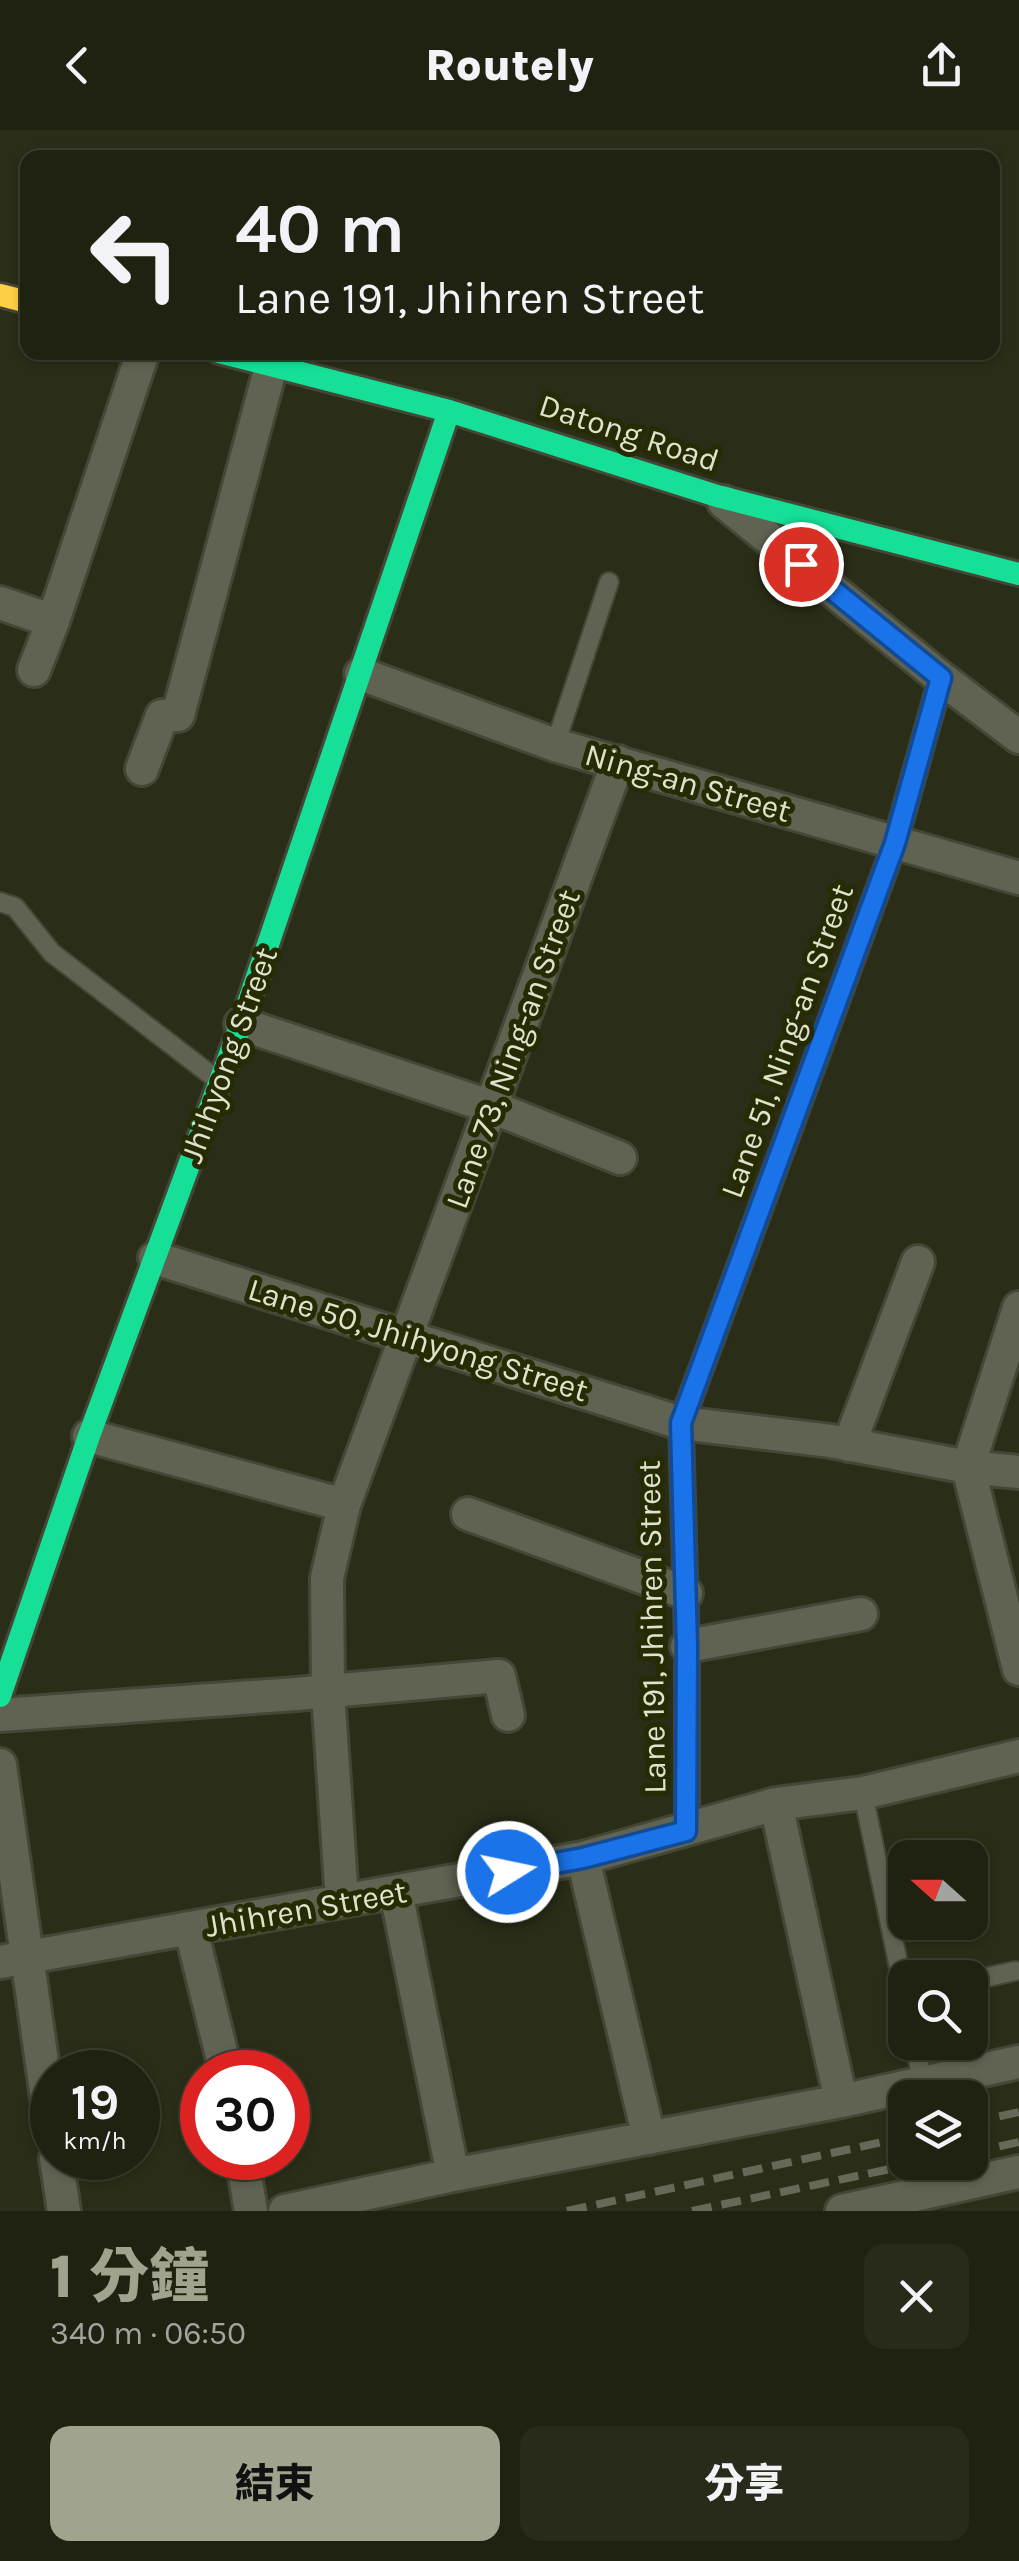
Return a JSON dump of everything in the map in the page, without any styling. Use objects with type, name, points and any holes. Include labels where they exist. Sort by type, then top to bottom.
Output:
[{"type":"street","points":[[34,670],[140,360]]},
{"type":"street","name":"Datong Road","points":[[249,360],[449,410],[717,496],[1019,574]]},
{"type":"street","points":[[142,769],[162,716],[178,715],[271,366]]},
{"type":"street","name":"Jhihyong Street","points":[[0,1696],[89,1436],[241,1024],[449,410]]},
{"type":"street","points":[[717,496],[1019,737]]},
{"type":"street","points":[[0,602],[53,621]]},
{"type":"street","name":"Ning-an Street","points":[[361,674],[555,745],[1019,878]]},
{"type":"street","name":"Lane 51, Ning-an Street","points":[[681,1423],[895,843],[941,678]]},
{"type":"street","name":"Lane 73, Ning-an Street","points":[[342,1900],[328,1692],[327,1578],[344,1506],[618,762]]},
{"type":"street","points":[[241,1024],[492,1107],[620,1158]]},
{"type":"street","name":"Lane 50, Jhihyong Street","points":[[155,1258],[681,1423],[1019,1472]]},
{"type":"street","points":[[849,1445],[918,1262]]},
{"type":"street","points":[[1019,1308],[968,1467],[1019,1669]]},
{"type":"street","name":"Lane 191, Jhihren Street","points":[[681,1423],[687,1646],[686,1831]]},
{"type":"street","points":[[89,1436],[344,1506]]},
{"type":"street","points":[[468,1514],[686,1592]]},
{"type":"street","points":[[687,1646],[860,1614]]},
{"type":"street","points":[[0,1715],[499,1676],[508,1715]]},
{"type":"street","name":"Jhihren Street","points":[[13,1960],[583,1858],[776,1804],[863,1793],[1019,1756]]},
{"type":"street","points":[[0,1765],[13,1960],[33,2050]]},
{"type":"street","points":[[776,1804],[841,2101]]},
{"type":"street","points":[[583,1858],[649,2138]]},
{"type":"street","points":[[396,1892],[452,2175]]},
{"type":"street","points":[[191,1930],[221,2050]]},
{"type":"street","points":[[937,2080],[1019,2062]]},
{"type":"street","points":[[285,2211],[888,2091]]},
{"type":"street","points":[[842,2211],[1019,2172]]},
{"type":"street","points":[[59,2180],[64,2211]]},
{"type":"street","points":[[246,2180],[251,2211]]},
{"type":"lane","points":[[555,745],[609,582]]},
{"type":"lane","points":[[0,902],[15,907],[52,953],[220,1083]]},
{"type":"lane","points":[[863,1793],[898,1960]]},
{"type":"lane","points":[[988,1977],[1015,1970]]},
{"type":"railway","points":[[988,2119],[1019,2112]]},
{"type":"railway","points":[[567,2211],[888,2141]]},
{"type":"railway","points":[[988,2149],[1019,2142]]},
{"type":"railway","points":[[692,2211],[888,2169]]},
{"type":"traffic: fast","points":[[250,360],[449,411],[717,496],[1019,574]]},
{"type":"traffic: fast","points":[[0,1696],[89,1436],[241,1024],[449,411]]},
{"type":"traffic: fast","points":[[687,1831],[681,1423],[828,1026]]},
{"type":"traffic: slow","points":[[0,295],[20,300]]},
{"type":"traffic: slow","points":[[828,1026],[895,843],[941,678]]},
{"type":"route","points":[[508,1872],[583,1858],[686,1831],[687,1646],[681,1423],[895,843],[941,678],[801,564]]}]
